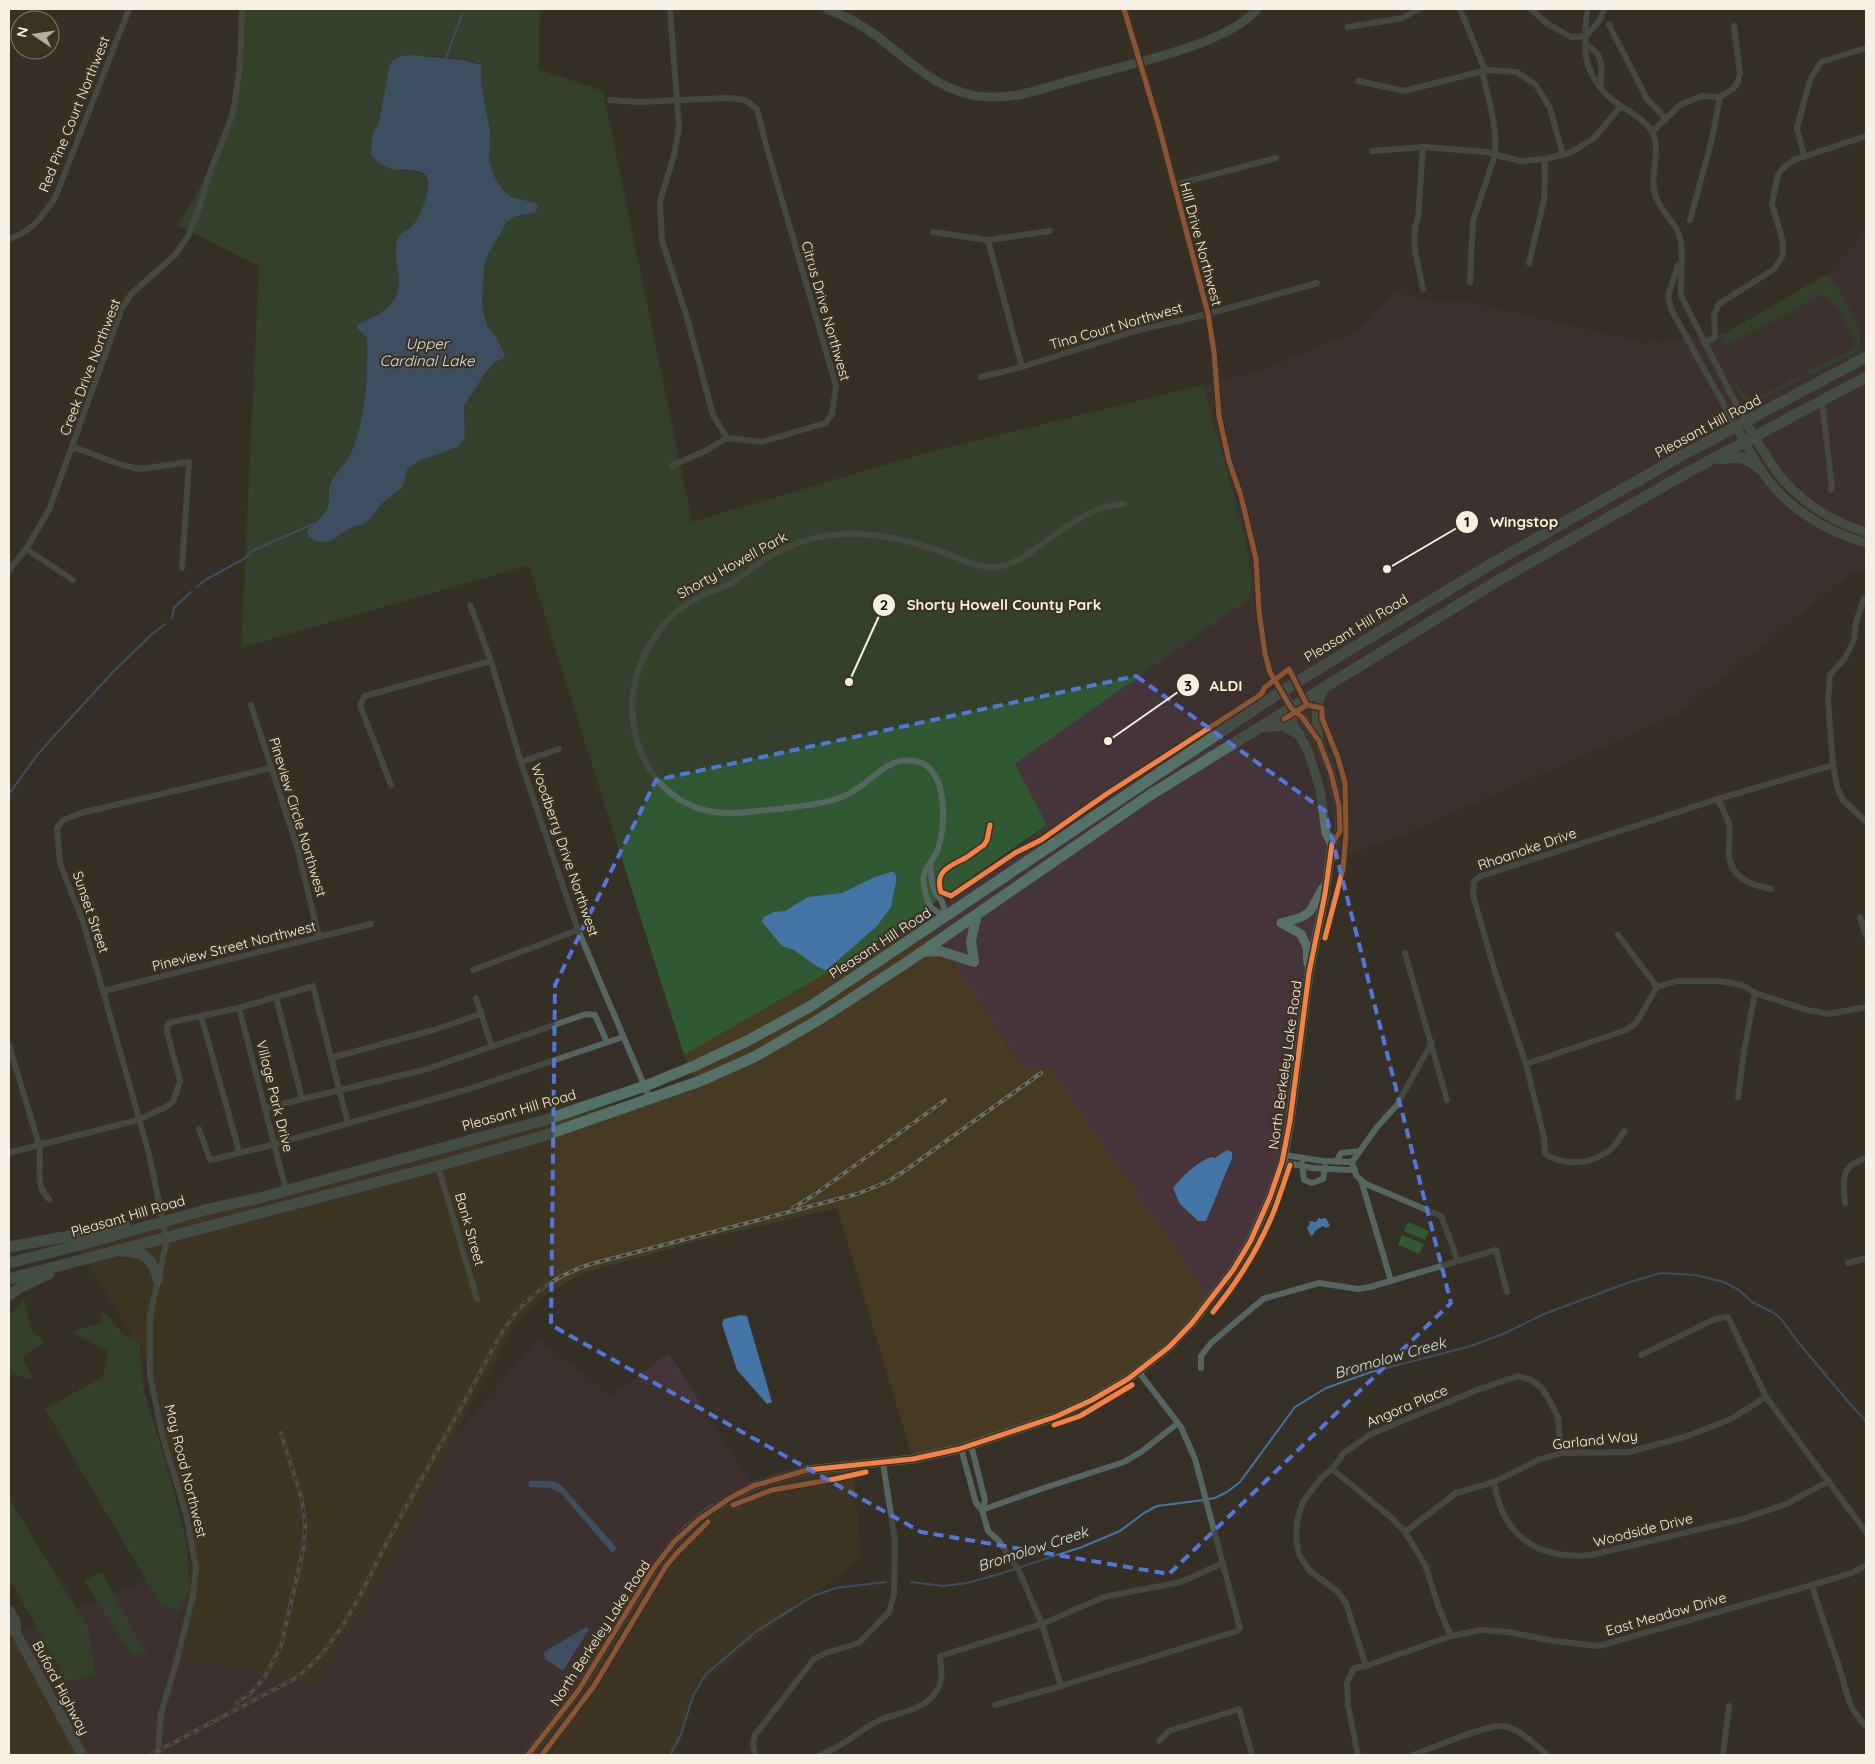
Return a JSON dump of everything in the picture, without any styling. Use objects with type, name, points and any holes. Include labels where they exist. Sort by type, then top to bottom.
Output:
[{"type":"highway","name":"Pleasant Hill Road","points":[[9,1263],[545,1120],[645,1086],[747,1041],[811,1006],[1282,691],[1486,567],[1681,456],[1866,357]]},
{"type":"highway","points":[[9,1279],[438,1166],[543,1136],[700,1081],[754,1057],[820,1019],[922,952],[1150,795],[1494,583],[1625,507],[1866,377]]},
{"type":"highway","points":[[1710,461],[1735,456],[1749,460],[1759,468]]},
{"type":"highway","points":[[1261,727],[1283,725],[1299,734]]},
{"type":"highway","points":[[9,1247],[150,1221],[163,1221]]},
{"type":"highway","points":[[114,1251],[128,1251],[141,1254],[150,1259],[155,1267],[158,1279]]},
{"type":"highway","points":[[9,1295],[21,1287],[75,1262]]},
{"type":"main road","points":[[922,952],[940,951],[974,962],[971,941],[977,914]]},
{"type":"main road","name":"Buford Highway","points":[[9,1610],[16,1622],[12,1630],[82,1755]]},
{"type":"street","name":"Red Pine Court Northwest","points":[[9,239],[25,234],[41,219],[55,198],[129,9]]},
{"type":"street","name":"Creek Drive Northwest","points":[[9,570],[26,548],[49,510],[122,308],[132,293],[175,256],[188,236],[210,172],[233,114],[240,65],[242,9]]},
{"type":"street","points":[[670,9],[678,101],[678,126],[674,156],[660,201],[662,241],[686,314],[713,415],[727,438],[708,450],[672,466]]},
{"type":"street","points":[[828,9],[847,13],[933,80],[963,93],[982,97],[1018,94],[1180,50],[1228,32],[1250,17],[1257,9]]},
{"type":"street","name":"Hill Drive Northwest","points":[[1124,9],[1158,123],[1208,314],[1214,352],[1219,416],[1256,559],[1259,611],[1265,654],[1270,672],[1282,691]]},
{"type":"street","points":[[1348,27],[1404,18],[1420,9]]},
{"type":"street","points":[[1460,9],[1483,71],[1496,144],[1495,155],[1473,221],[1470,282]]},
{"type":"street","points":[[1531,9],[1546,23],[1570,37],[1586,36],[1600,20],[1604,9]]},
{"type":"street","points":[[1588,9],[1584,20],[1585,45],[1589,67],[1600,87],[1613,100],[1646,124],[1654,136],[1656,154],[1654,189],[1657,200],[1678,232],[1682,242],[1681,296],[1705,343],[1741,425]]},
{"type":"street","points":[[1584,20],[1596,24]]},
{"type":"street","points":[[1610,26],[1647,99],[1666,119]]},
{"type":"street","points":[[1652,132],[1680,105],[1701,96],[1720,96],[1734,88],[1740,73],[1734,26]]},
{"type":"street","points":[[1585,45],[1594,49],[1600,57],[1602,65],[1600,87]]},
{"type":"street","points":[[1804,156],[1797,128],[1810,80],[1821,62],[1866,48]]},
{"type":"street","points":[[1358,81],[1404,91],[1483,71],[1517,72],[1536,85],[1550,108],[1562,155]]},
{"type":"street","points":[[1690,220],[1712,139],[1720,96]]},
{"type":"street","name":"Citrus Drive Northwest","points":[[678,101],[729,98],[745,100],[757,108],[836,386],[832,414],[825,423],[762,442],[727,438]]},
{"type":"street","points":[[610,100],[638,102],[678,101]]},
{"type":"street","points":[[1372,151],[1423,147],[1486,152],[1520,161],[1545,159],[1570,152],[1594,138],[1621,106]]},
{"type":"street","points":[[1705,343],[1715,338],[1714,314],[1719,304],[1727,297],[1767,274],[1778,264],[1782,255],[1783,242],[1772,204],[1778,174],[1794,160],[1866,136]]},
{"type":"street","points":[[1423,147],[1418,218],[1414,229],[1423,289]]},
{"type":"street","points":[[1174,185],[1276,158]]},
{"type":"street","points":[[1529,264],[1544,200],[1545,159]]},
{"type":"street","points":[[933,232],[988,240],[1050,231]]},
{"type":"street","points":[[988,240],[1022,366]]},
{"type":"street","points":[[1681,258],[1668,296],[1671,308],[1750,440],[1786,483],[1804,500],[1837,520],[1866,532]]},
{"type":"street","name":"Tina Court Northwest","points":[[981,377],[1135,331],[1208,314],[1317,283]]},
{"type":"street","points":[[1822,402],[1826,425],[1831,490]]},
{"type":"street","points":[[1750,440],[1759,468],[1777,492],[1796,510],[1832,532],[1866,544]]},
{"type":"street","points":[[73,447],[122,465],[140,469],[189,462],[182,568]]},
{"type":"street","name":"Shorty Howell Park","points":[[946,917],[931,906],[924,886],[924,874],[940,840],[942,799],[940,787],[930,768],[920,762],[898,761],[884,769],[854,792],[831,801],[816,804],[724,813],[713,812],[686,804],[671,794],[649,769],[637,744],[632,696],[635,680],[647,650],[663,625],[686,604],[725,587],[770,556],[810,539],[836,534],[877,536],[906,541],[974,563],[996,567],[1017,561],[1080,518],[1098,509],[1123,504]]},
{"type":"street","points":[[26,548],[73,580]]},
{"type":"street","points":[[1864,598],[1856,622],[1854,640],[1845,658],[1830,675],[1828,700],[1833,764],[1838,786],[1843,800],[1866,822]]},
{"type":"street","name":"Woodberry Drive Northwest","points":[[470,605],[491,662],[521,762],[578,930],[650,1099]]},
{"type":"street","points":[[391,785],[360,705],[365,696],[491,662]]},
{"type":"street","points":[[1319,741],[1316,706],[1327,686]]},
{"type":"street","name":"North Berkeley Lake Road","points":[[1282,691],[1291,708],[1293,724],[1308,751],[1320,789],[1326,833],[1332,844]]},
{"type":"street","name":"Pineview Circle Northwest","points":[[251,705],[297,847],[319,937]]},
{"type":"street","name":"North Berkeley Lake Road","points":[[528,1755],[578,1691],[653,1569],[674,1542],[709,1511],[753,1486],[807,1470],[914,1459],[961,1448],[1056,1417],[1092,1400],[1138,1371],[1169,1347],[1192,1324],[1234,1270],[1250,1242],[1270,1197],[1283,1158],[1290,1121],[1309,973],[1322,912],[1332,844],[1340,831],[1339,806],[1331,773],[1319,741],[1302,716],[1291,708]]},
{"type":"street","points":[[521,762],[559,749]]},
{"type":"street","name":"Rhoanoke Drive","points":[[1625,1131],[1611,1149],[1586,1162],[1569,1162],[1552,1158],[1545,1154],[1544,1137],[1526,1064],[1497,981],[1473,895],[1474,881],[1481,876],[1718,799],[1833,764]]},
{"type":"street","name":"Sunset Street","points":[[163,1221],[149,1154],[103,991],[82,922],[60,862],[57,828],[63,820],[81,813],[271,768]]},
{"type":"street","points":[[1718,799],[1729,824],[1729,857],[1734,869],[1741,879],[1756,886],[1771,889]]},
{"type":"street","points":[[930,864],[935,892],[942,901],[946,917]]},
{"type":"street","points":[[1309,973],[1307,947],[1302,934],[1281,923],[1302,917],[1312,910],[1317,894],[1326,884]]},
{"type":"street","points":[[1860,917],[1866,936]]},
{"type":"street","name":"Pineview Street Northwest","points":[[103,991],[371,924]]},
{"type":"street","points":[[473,970],[578,930]]},
{"type":"street","points":[[1618,935],[1657,987]]},
{"type":"street","points":[[1405,953],[1432,1042],[1447,1100]]},
{"type":"street","points":[[1526,1064],[1626,1030],[1636,1023],[1657,987],[1677,981],[1718,981],[1742,985],[1755,993],[1807,1010],[1829,1014],[1866,1007]]},
{"type":"street","points":[[9,1153],[138,1120],[164,1108],[172,1102],[180,1081],[166,1032],[168,1024],[240,1008],[313,986],[348,1124]]},
{"type":"street","points":[[1738,1097],[1755,993]]},
{"type":"street","points":[[276,997],[302,1099]]},
{"type":"street","points":[[476,998],[492,1047]]},
{"type":"street","name":"Village Park Drive","points":[[240,1008],[286,1190]]},
{"type":"street","points":[[331,1058],[434,1030],[481,1014]]},
{"type":"street","points":[[265,1108],[424,1070],[586,1014],[595,1015],[607,1042]]},
{"type":"street","points":[[202,1016],[238,1147],[237,1152]]},
{"type":"street","points":[[199,1129],[210,1160],[348,1124],[469,1089],[623,1037]]},
{"type":"street","points":[[1352,1162],[1377,1127],[1397,1105],[1432,1042]]},
{"type":"street","points":[[9,1045],[10,1055],[39,1145],[41,1155],[39,1185],[42,1193],[49,1199]]},
{"type":"street","points":[[1336,1162],[1341,1153],[1360,1151]]},
{"type":"street","points":[[1283,1158],[1352,1162]]},
{"type":"street","points":[[1283,1158],[1302,1166],[1325,1169],[1355,1169]]},
{"type":"street","points":[[1302,1158],[1304,1180],[1312,1183],[1323,1180],[1325,1169],[1323,1161]]},
{"type":"street","points":[[1845,1203],[1844,1175],[1849,1166],[1866,1158]]},
{"type":"street","points":[[1352,1162],[1361,1180],[1391,1281]]},
{"type":"street","name":"Bank Street","points":[[438,1166],[477,1300]]},
{"type":"street","points":[[1361,1180],[1366,1184],[1441,1216],[1458,1261]]},
{"type":"street","name":"May Road Northwest","points":[[158,1755],[161,1713],[193,1596],[196,1568],[186,1512],[163,1438],[150,1376],[150,1316],[166,1244],[163,1221]]},
{"type":"street","points":[[1201,1368],[1201,1356],[1211,1343],[1263,1299],[1319,1283],[1358,1289],[1370,1288],[1496,1250],[1507,1292]]},
{"type":"street","points":[[1848,1263],[1866,1258]]},
{"type":"street","points":[[1640,1355],[1715,1318],[1728,1317],[1766,1397],[1866,1532]]},
{"type":"street","points":[[995,1705],[1227,1634],[1240,1628],[1195,1459],[1178,1423],[1138,1371]]},
{"type":"street","name":"Angora Place","points":[[1366,1666],[1346,1603],[1338,1592],[1309,1570],[1298,1555],[1296,1538],[1297,1521],[1303,1502],[1344,1453],[1371,1434],[1477,1390],[1518,1376],[1531,1380],[1541,1387],[1550,1401],[1558,1418],[1561,1454]]},
{"type":"street","name":"Garland Way","points":[[1405,1532],[1456,1493],[1494,1482],[1538,1460],[1561,1454],[1629,1452],[1638,1450],[1729,1420],[1766,1397]]},
{"type":"street","points":[[982,1510],[1124,1462],[1141,1452],[1178,1423]]},
{"type":"street","points":[[971,1445],[985,1500],[982,1510]]},
{"type":"street","points":[[961,1448],[976,1502],[982,1510],[988,1530],[1018,1569],[1042,1624],[1061,1686]]},
{"type":"street","points":[[754,1755],[753,1744],[755,1735],[814,1659],[826,1653],[858,1643],[889,1612],[894,1594],[895,1541],[883,1463]]},
{"type":"street","points":[[1332,1469],[1392,1518],[1405,1532],[1425,1565],[1440,1612],[1451,1636]]},
{"type":"street","points":[[970,1479],[979,1477]]},
{"type":"street","name":"Woodside Drive","points":[[1494,1482],[1496,1500],[1503,1514],[1513,1530],[1525,1542],[1551,1552],[1574,1557],[1592,1555],[1743,1518],[1786,1504],[1829,1481]]},
{"type":"street","points":[[974,1494],[983,1491]]},
{"type":"street","points":[[820,1755],[830,1752],[879,1721],[926,1703],[939,1686],[943,1675],[940,1656],[1042,1624],[1104,1597],[1181,1582],[1223,1563]]},
{"type":"street","name":"East Meadow Drive","points":[[1358,1755],[1348,1705],[1347,1683],[1354,1668],[1366,1666],[1451,1636],[1481,1630],[1508,1632],[1554,1641],[1600,1646],[1852,1573],[1866,1566]]},
{"type":"street","points":[[1812,1585],[1839,1667],[1848,1702],[1866,1726]]},
{"type":"street","points":[[1723,1755],[1729,1706]]},
{"type":"street","points":[[1159,1741],[1169,1731],[1239,1710],[1252,1755]]},
{"type":"street","points":[[1413,1755],[1486,1728],[1503,1726],[1531,1740],[1546,1755]]},
{"type":"highlighted area","points":[[1136,676],[1325,811],[1451,1303],[1169,1574],[921,1532],[551,1325],[555,985],[656,780]]},
{"type":"shaded area","points":[[1866,232],[1866,570],[1851,574],[1677,714],[1409,832],[1330,862],[1283,1160],[1250,1242],[1211,1301],[1050,1068],[1024,1068],[924,921],[1047,825],[1015,764],[1249,599],[1246,541],[1203,385],[1261,370],[1356,332],[1395,292],[1434,302],[1464,301],[1646,343],[1726,333],[1827,274]]},
{"type":"shaded area","points":[[924,921],[1023,1068],[1050,1068],[1211,1301],[1162,1359],[1045,1421],[913,1459],[837,1208],[712,1237],[583,1273],[545,1295],[515,1324],[455,1436],[405,1538],[317,1686],[232,1668],[175,1659],[194,1561],[164,1442],[147,1364],[119,1314],[74,1242],[370,1175],[552,1121],[659,1093],[695,1079],[684,1055],[860,954]]},
{"type":"shaded area","points":[[538,1339],[611,1396],[669,1353],[753,1486],[603,1652],[528,1755],[82,1755],[16,1633],[194,1561],[175,1659],[232,1668],[317,1686],[405,1538],[455,1436]]},
{"type":"shaded area","points":[[853,1466],[862,1557],[735,1655],[697,1687],[676,1755],[528,1755],[558,1719],[674,1542],[730,1498],[807,1470]]},
{"type":"shaded area","points":[[16,1633],[82,1755],[9,1755],[9,1636]]},
{"type":"green space","points":[[243,9],[540,9],[539,70],[603,91],[692,522],[922,454],[1203,385],[1246,541],[1251,579],[1249,599],[1015,764],[1047,825],[860,954],[684,1055],[529,565],[241,648],[259,266],[178,225],[215,162],[236,88]],"holes":[[[398,56],[458,58],[481,65],[481,83],[490,130],[489,160],[494,176],[502,189],[511,197],[536,203],[535,213],[516,216],[507,222],[487,256],[484,268],[482,305],[488,328],[495,335],[505,355],[503,359],[495,362],[486,372],[464,406],[465,436],[431,457],[419,461],[408,468],[402,488],[381,504],[374,515],[364,524],[352,527],[330,541],[315,521],[324,512],[331,484],[352,452],[357,440],[363,411],[367,366],[367,338],[357,328],[358,324],[382,312],[395,298],[400,283],[396,254],[398,238],[412,226],[420,215],[426,195],[426,176],[415,171],[402,171],[372,136],[379,123],[389,67]]]},
{"type":"green space","points":[[1827,274],[1845,300],[1857,323],[1860,344],[1856,352],[1847,357],[1845,352],[1857,345],[1839,311],[1825,294],[1725,346],[1719,334],[1726,333]]},
{"type":"green space","points":[[1843,353],[1846,357],[1810,375],[1805,368],[1807,366],[1810,370]]},
{"type":"green space","points":[[1796,372],[1800,380],[1755,402],[1743,399],[1734,383],[1737,384],[1742,392],[1750,396],[1752,401],[1797,377]]},
{"type":"green space","points":[[1408,1222],[1429,1231],[1425,1240],[1404,1231]]},
{"type":"green space","points":[[1402,1235],[1424,1244],[1419,1254],[1398,1245]]},
{"type":"green space","points":[[24,1299],[32,1331],[44,1342],[22,1358],[34,1380],[12,1373],[9,1364],[9,1317]]},
{"type":"green space","points":[[100,1310],[108,1316],[124,1335],[139,1342],[144,1391],[168,1470],[188,1548],[189,1590],[178,1612],[159,1602],[45,1409],[103,1377],[108,1351],[71,1332],[102,1323]]},
{"type":"green space","points":[[9,1499],[88,1627],[96,1675],[67,1681],[9,1578]]},
{"type":"green space","points":[[102,1573],[147,1655],[132,1654],[84,1580]]},
{"type":"water","name":"Upper Cardinal Lake","points":[[411,55],[464,60],[481,65],[481,83],[490,130],[489,160],[494,176],[502,189],[511,197],[536,203],[538,207],[535,213],[516,216],[507,222],[487,256],[484,268],[482,305],[488,328],[495,335],[505,355],[503,359],[495,362],[486,372],[464,406],[465,436],[459,446],[419,461],[408,468],[402,488],[381,504],[374,515],[364,524],[352,527],[330,541],[317,542],[309,537],[307,531],[326,511],[330,485],[351,454],[361,422],[367,366],[367,338],[357,328],[358,324],[383,311],[395,298],[399,283],[396,253],[398,238],[415,222],[422,210],[427,195],[428,187],[424,173],[390,168],[381,164],[371,155],[372,136],[379,123],[389,67],[398,57]]},
{"type":"water","points":[[894,872],[896,876],[891,907],[877,926],[828,969],[825,970],[813,964],[794,950],[782,946],[762,922],[764,917],[774,912],[785,911],[808,897],[842,893]]},
{"type":"water","points":[[1227,1150],[1232,1152],[1232,1158],[1206,1221],[1198,1221],[1180,1204],[1173,1188],[1195,1166],[1211,1157],[1215,1158]]},
{"type":"water","points":[[1319,1217],[1320,1219],[1326,1218],[1330,1226],[1326,1228],[1323,1226],[1311,1236],[1307,1228],[1310,1224],[1309,1221],[1316,1222]]},
{"type":"water","points":[[741,1315],[747,1316],[772,1402],[767,1404],[737,1370],[722,1324],[724,1319]]},
{"type":"water","points":[[529,1481],[553,1481],[561,1485],[617,1548],[612,1553],[561,1493],[551,1488],[529,1487]]},
{"type":"water","points":[[586,1627],[589,1629],[563,1671],[545,1659],[544,1652]]},
{"type":"waterway","points":[[446,58],[462,14]]},
{"type":"waterway","points":[[197,587],[205,580],[242,560],[254,550],[313,524]]},
{"type":"waterway","points":[[172,618],[174,608],[191,592]]},
{"type":"waterway","points":[[9,794],[38,754],[56,734],[114,671],[165,624]]},
{"type":"waterway","name":"Bromolow Creek","points":[[1209,1499],[1227,1492],[1240,1482],[1295,1407],[1326,1388],[1371,1372],[1471,1346],[1503,1334],[1544,1314],[1630,1282],[1661,1273],[1695,1275],[1724,1282],[1739,1290],[1752,1302],[1774,1313],[1866,1421]]},
{"type":"waterway","name":"Bromolow Creek","points":[[911,1582],[944,1586],[967,1583],[996,1575],[1082,1547],[1120,1531],[1157,1506],[1204,1500]]},
{"type":"waterway","name":"Bromolow Creek","points":[[670,1755],[681,1734],[693,1696],[705,1675],[758,1630],[813,1596],[836,1588],[886,1582]]},
{"type":"railway","points":[[150,1755],[296,1678],[323,1653],[354,1607],[401,1516],[501,1334],[515,1313],[539,1291],[564,1275],[591,1264],[857,1194],[887,1182],[1041,1073]]},
{"type":"railway","points":[[793,1208],[814,1195],[945,1100]]},
{"type":"railway","points":[[237,1703],[253,1691],[264,1678],[281,1646],[304,1546],[305,1523],[302,1500],[281,1433]]},
{"type":"cycle path","points":[[528,1755],[578,1691],[653,1569],[674,1542],[698,1520],[730,1498],[753,1486],[807,1470],[913,1459],[959,1449],[1055,1417],[1092,1400],[1128,1379],[1169,1347],[1192,1323],[1233,1270],[1250,1242],[1270,1197],[1282,1162],[1290,1121],[1309,973],[1325,894],[1332,844],[1340,831],[1339,806],[1331,773],[1319,741],[1302,717],[1291,708],[1270,672],[1265,654],[1259,611],[1256,559],[1241,496],[1229,461],[1219,416],[1214,352],[1208,314],[1158,123],[1124,9]]},
{"type":"cycle path","points":[[990,825],[984,845],[950,866],[942,874],[939,885],[941,892],[951,896],[1015,853],[1041,840],[1105,795],[1257,697],[1264,688],[1289,669],[1307,705]]},
{"type":"cycle path","points":[[1284,719],[1307,705],[1322,708],[1322,718],[1338,758],[1345,783],[1346,835],[1343,869],[1325,938]]},
{"type":"cycle path","points":[[1213,1312],[1230,1290],[1260,1242],[1275,1210],[1290,1165]]},
{"type":"cycle path","points":[[1054,1425],[1080,1416],[1132,1385]]},
{"type":"cycle path","points":[[733,1505],[772,1490],[866,1472]]},
{"type":"cycle path","points":[[542,1755],[594,1686],[666,1566],[708,1522]]},
{"type":"place","name":"Wingstop","points":[[1387,569]]},
{"type":"place","name":"Shorty Howell County Park","points":[[849,682]]},
{"type":"place","name":"ALDI","points":[[1108,741]]}]
